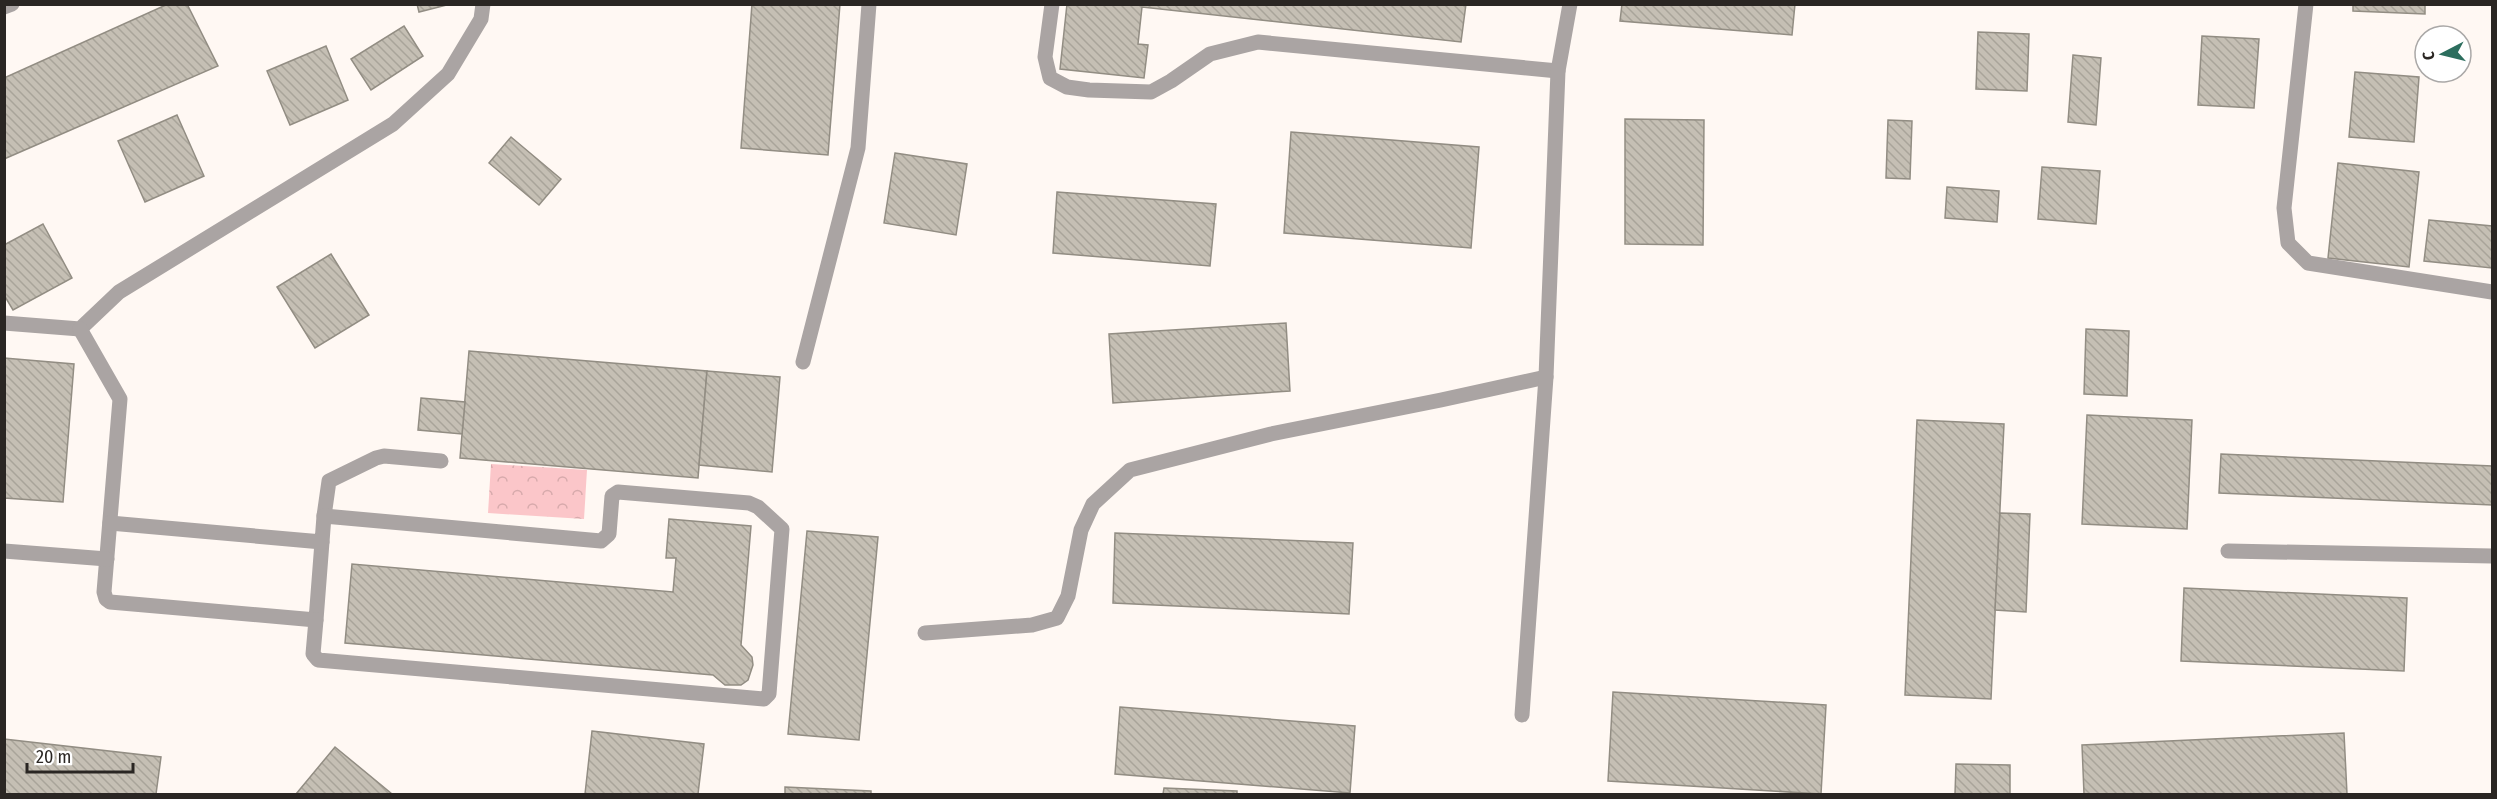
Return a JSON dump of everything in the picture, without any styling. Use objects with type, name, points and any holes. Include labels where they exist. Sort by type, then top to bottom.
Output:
[{"type":"street","points":[[4,7],[12,4]]},
{"type":"street","points":[[4,323],[80,328],[118,292],[393,123],[448,74],[482,19],[483,4]]},
{"type":"street","points":[[803,362],[858,148],[869,4]]},
{"type":"street","points":[[1052,4],[1045,57],[1050,78],[1066,87],[1151,92],[1210,54],[1258,42],[1558,71]]},
{"type":"street","points":[[1522,715],[1545,376],[1558,71],[1570,4]]},
{"type":"street","points":[[2306,4],[2284,208],[2288,243],[2308,263],[2493,292]]},
{"type":"street","points":[[80,328],[120,399],[104,592],[106,599],[110,602],[316,620]]},
{"type":"street","points":[[925,633],[1032,625],[1057,618],[1068,596],[1081,530],[1093,504],[1131,470],[1271,434],[1441,400],[1545,376]]},
{"type":"street","points":[[324,516],[601,541],[609,534],[612,496],[618,492],[753,504],[779,525],[783,536],[769,694],[764,699],[318,660],[313,654],[324,516],[329,481],[380,457],[441,461]]},
{"type":"street","points":[[110,523],[322,542]]},
{"type":"street","points":[[4,551],[107,559]]},
{"type":"street","points":[[2228,551],[2493,556]]},
{"type":"green space","points":[[491,464],[587,470],[584,519],[488,513]]},
{"type":"building","points":[[168,4],[187,4],[218,66],[4,159],[4,78]]},
{"type":"building","points":[[417,4],[447,4],[447,5],[419,12]]},
{"type":"building","points":[[752,4],[840,4],[828,155],[741,148]]},
{"type":"building","points":[[1067,4],[1466,4],[1461,42],[1142,7],[1138,44],[1148,45],[1144,78],[1060,69]]},
{"type":"building","points":[[1622,4],[1795,4],[1792,35],[1620,21]]},
{"type":"building","points":[[2353,4],[2425,4],[2425,14],[2353,11]]},
{"type":"building","points":[[404,26],[423,56],[371,90],[351,59]]},
{"type":"building","points":[[1978,32],[2029,34],[2027,91],[1976,89]]},
{"type":"building","points":[[2202,36],[2259,39],[2254,108],[2198,105]]},
{"type":"building","points":[[326,46],[348,100],[290,125],[267,71]]},
{"type":"building","points":[[2073,55],[2101,58],[2096,125],[2068,122]]},
{"type":"building","points":[[2355,72],[2413,77],[2413,84],[2418,84],[2414,142],[2349,137]]},
{"type":"building","points":[[177,115],[204,176],[145,202],[118,141]]},
{"type":"building","points":[[1625,119],[1704,120],[1703,245],[1625,244]]},
{"type":"building","points":[[1888,120],[1912,121],[1910,179],[1886,178]]},
{"type":"building","points":[[1291,132],[1479,147],[1471,248],[1284,233]]},
{"type":"building","points":[[511,137],[561,179],[539,205],[489,163]]},
{"type":"building","points":[[895,153],[967,164],[956,235],[884,223]]},
{"type":"building","points":[[2338,163],[2419,172],[2409,267],[2328,258]]},
{"type":"building","points":[[2042,167],[2100,171],[2096,224],[2038,219]]},
{"type":"building","points":[[1947,187],[1999,191],[1997,222],[1945,218]]},
{"type":"building","points":[[1057,192],[1216,204],[1210,266],[1053,253]]},
{"type":"building","points":[[2429,220],[2492,226],[2492,268],[2424,261]]},
{"type":"building","points":[[43,224],[72,278],[13,310],[4,295],[4,245]]},
{"type":"building","points":[[331,254],[369,315],[315,348],[277,287]]},
{"type":"building","points":[[1286,323],[1290,391],[1113,403],[1109,334]]},
{"type":"building","points":[[2086,329],[2129,331],[2127,396],[2084,394]]},
{"type":"building","points":[[469,351],[707,371],[698,478],[460,458]]},
{"type":"building","points":[[4,358],[74,364],[63,502],[4,498]]},
{"type":"building","points":[[707,371],[780,377],[772,472],[699,465]]},
{"type":"building","points":[[421,398],[465,402],[462,434],[418,430]]},
{"type":"building","points":[[2087,415],[2192,420],[2187,529],[2082,524]]},
{"type":"building","points":[[1917,420],[2004,424],[1991,699],[1905,695]]},
{"type":"building","points":[[2221,454],[2492,466],[2492,505],[2219,493]]},
{"type":"building","points":[[2000,513],[2030,514],[2026,612],[1995,610]]},
{"type":"building","points":[[669,519],[751,526],[741,645],[752,657],[753,665],[748,680],[741,685],[725,685],[713,675],[345,643],[352,564],[673,592],[676,558],[666,558]]},
{"type":"building","points":[[807,531],[878,537],[859,740],[788,734]]},
{"type":"building","points":[[1115,533],[1353,543],[1349,614],[1113,603]]},
{"type":"building","points":[[2184,588],[2407,598],[2404,671],[2181,661]]},
{"type":"building","points":[[1613,692],[1826,705],[1821,794],[1608,781]]},
{"type":"building","points":[[1120,707],[1355,726],[1350,793],[1115,774]]},
{"type":"building","points":[[592,731],[704,744],[698,794],[585,794]]},
{"type":"building","points":[[2344,733],[2347,794],[2084,794],[2082,745]]},
{"type":"building","points":[[4,739],[161,757],[156,794],[4,794]]},
{"type":"building","points":[[335,747],[392,794],[296,794]]},
{"type":"building","points":[[1956,764],[2010,765],[2010,794],[1955,794]]},
{"type":"building","points":[[785,787],[871,791],[871,794],[785,794]]},
{"type":"building","points":[[1164,788],[1237,791],[1237,794],[1163,794]]}]
